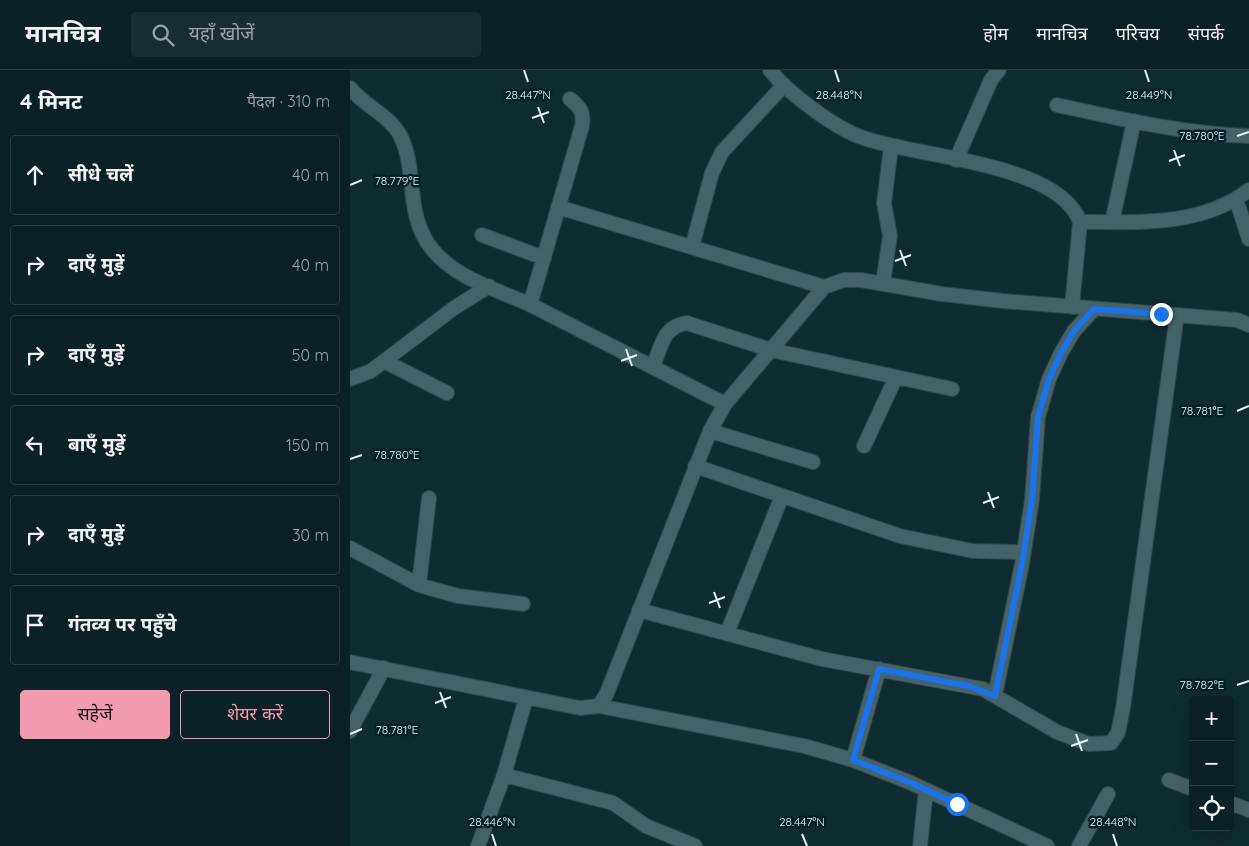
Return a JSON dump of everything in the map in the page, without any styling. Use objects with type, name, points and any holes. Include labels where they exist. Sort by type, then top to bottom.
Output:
[{"type":"street","points":[[770,70],[784,85],[809,106],[856,135],[891,147],[997,168],[1041,184],[1064,198],[1076,210],[1080,222],[1072,307]]},
{"type":"street","points":[[956,160],[991,80],[999,70]]},
{"type":"street","points":[[692,247],[712,173],[722,152],[784,85]]},
{"type":"street","points":[[350,89],[362,102],[389,121],[400,135],[406,149],[413,207],[419,227],[432,249],[455,271],[530,305],[725,404]]},
{"type":"street","points":[[530,305],[582,126],[584,114],[580,107],[570,98]]},
{"type":"street","points":[[1057,105],[1134,121],[1218,135],[1249,136]]},
{"type":"street","points":[[1112,222],[1134,121]]},
{"type":"street","points":[[883,283],[890,236],[884,203],[891,147]]},
{"type":"street","points":[[1080,222],[1161,222],[1199,215],[1226,205],[1249,190]]},
{"type":"street","points":[[1236,199],[1249,239]]},
{"type":"street","points":[[558,207],[824,287]]},
{"type":"street","points":[[482,235],[544,258]]},
{"type":"street","points":[[600,706],[710,432],[725,404],[824,287],[844,280],[883,283],[942,294],[1094,309],[1237,320],[1249,323]]},
{"type":"street","points":[[350,379],[372,371],[454,308],[489,286]]},
{"type":"street","points":[[995,696],[1024,552],[1032,500],[1038,417],[1049,379],[1061,353],[1074,331],[1094,309]]},
{"type":"street","points":[[640,610],[796,652],[968,686],[995,696],[1057,732],[1089,744],[1110,743],[1118,733],[1123,708],[1177,315]]},
{"type":"street","points":[[653,367],[668,331],[676,324],[687,323],[771,350],[952,389]]},
{"type":"street","points":[[384,361],[447,393]]},
{"type":"street","points":[[864,446],[896,377]]},
{"type":"street","points":[[710,432],[813,462]]},
{"type":"street","points":[[695,466],[900,536],[973,551],[1024,552]]},
{"type":"street","points":[[727,633],[782,496]]},
{"type":"street","points":[[419,585],[429,498]]},
{"type":"street","points":[[350,548],[419,585],[458,596],[523,604]]},
{"type":"street","points":[[350,662],[580,708],[600,706],[804,746],[853,760],[926,790],[1048,846]]},
{"type":"street","points":[[350,731],[384,668]]},
{"type":"street","points":[[853,760],[879,669]]},
{"type":"street","points":[[478,846],[504,775],[526,698]]},
{"type":"street","points":[[504,775],[613,803],[646,826],[695,846]]},
{"type":"street","points":[[1169,780],[1189,788]]},
{"type":"street","points":[[920,846],[926,790]]},
{"type":"street","points":[[1079,846],[1108,794]]},
{"type":"street","points":[[1234,804],[1249,810]]},
{"type":"route","points":[[957,804],[909,782],[853,760],[879,669],[983,689],[995,696],[1022,564],[1032,500],[1038,417],[1049,379],[1074,331],[1094,309],[1161,314]]}]
